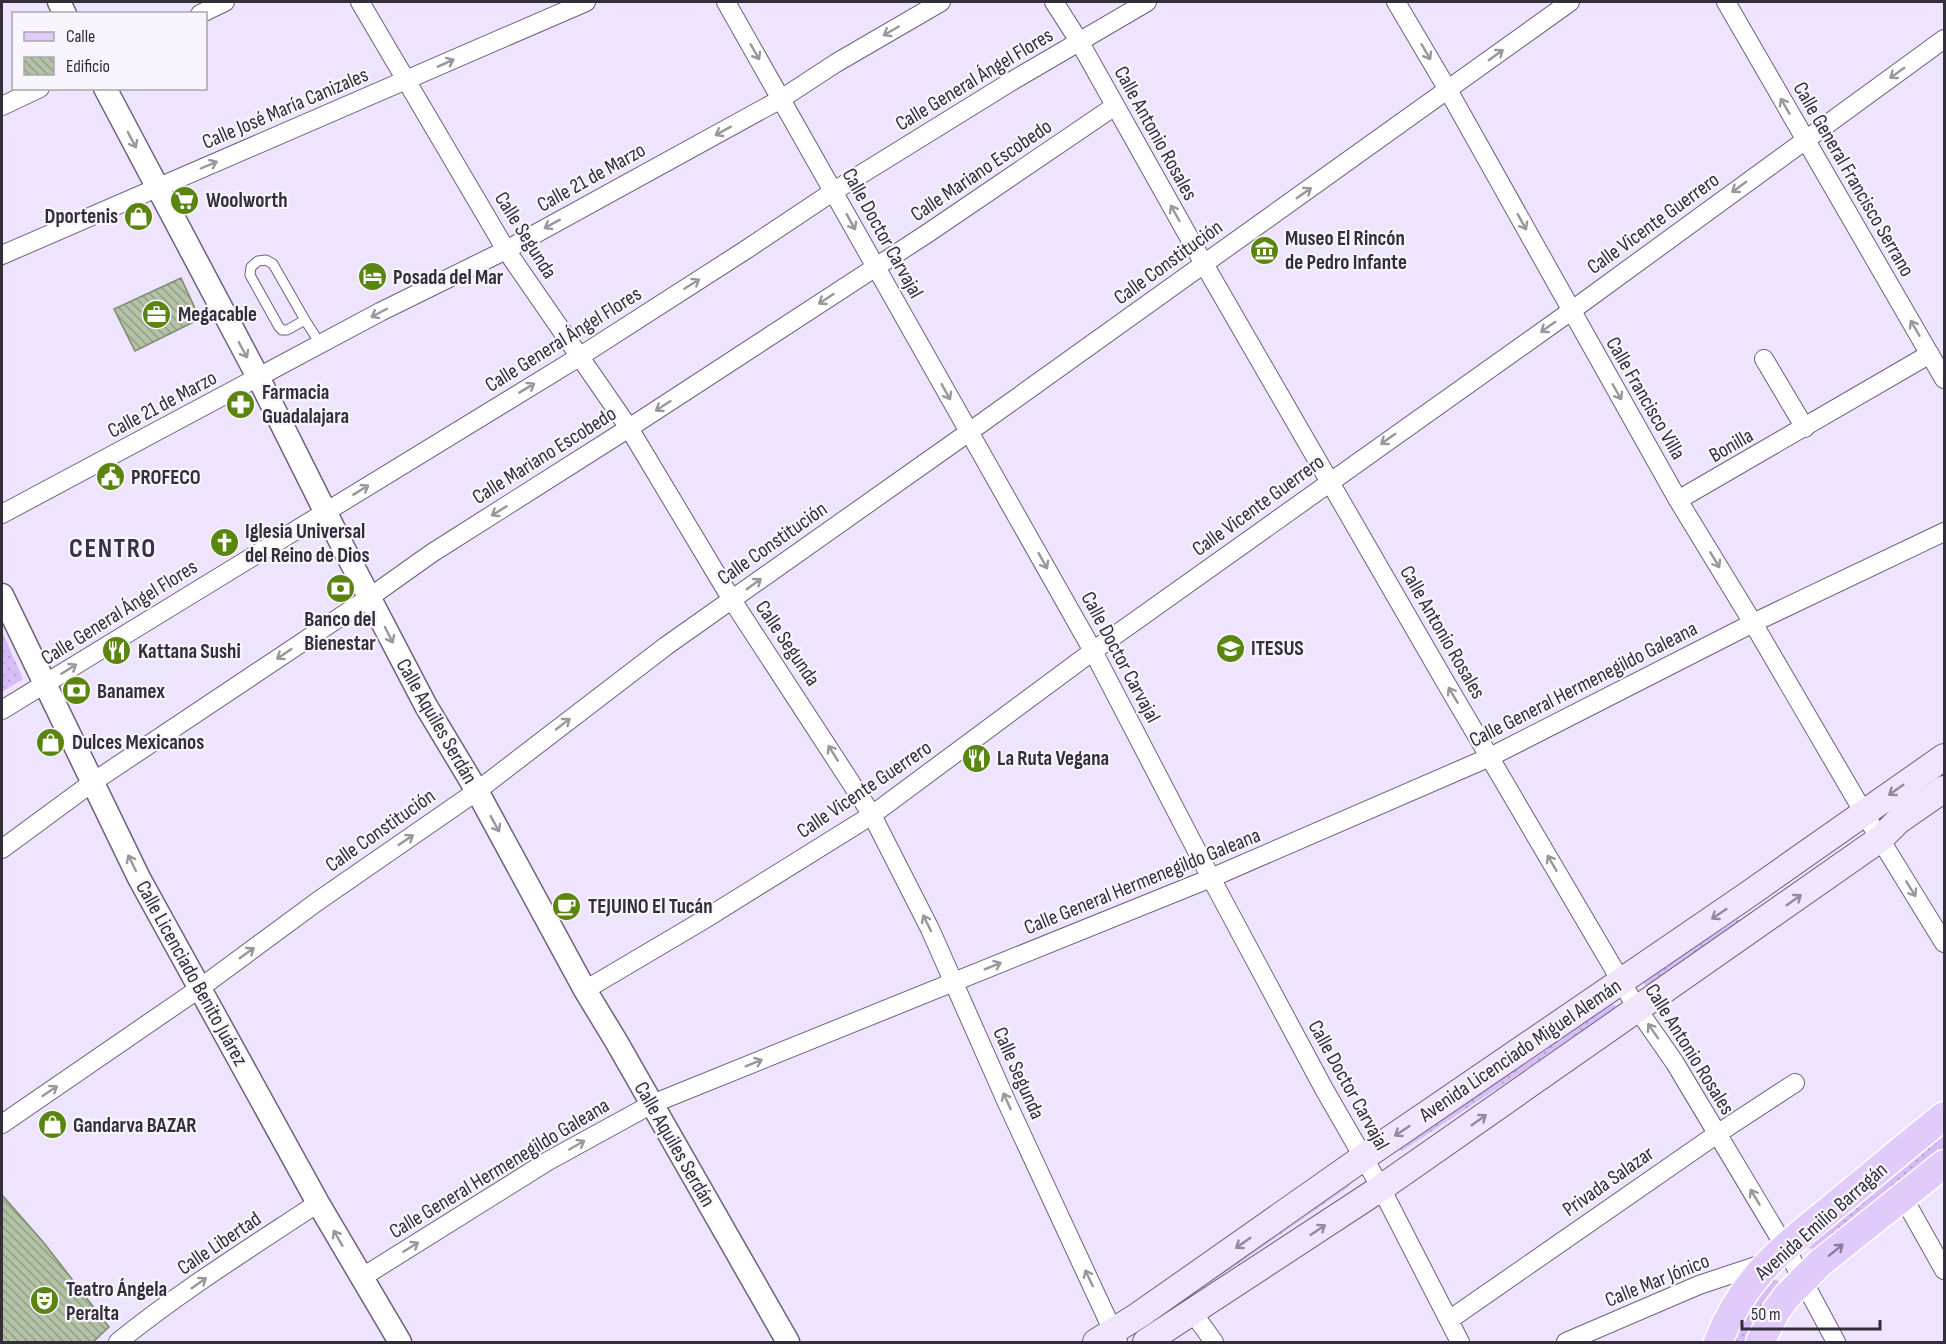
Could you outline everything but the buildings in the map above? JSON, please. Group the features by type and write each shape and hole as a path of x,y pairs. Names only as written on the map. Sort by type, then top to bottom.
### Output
{"main road":[{"name":"Avenida Licenciado Miguel Alemán","path":"1110,1338 1364,1157 1743,898 1944,757"},
{"name":"Avenida Licenciado Miguel Alemán","path":"1146,1342 1381,1188 1638,1010 1880,839 1898,821 1944,789"},
{"path":"1743,898 1760,924"},
{"name":"Avenida Emilio Barragán","path":"1718,1342 1729,1315 1745,1289 1776,1255 1944,1116"},
{"name":"Avenida Emilio Barragán","path":"1760,1342 1776,1311 1820,1263 1944,1164"}],"street":[{"path":"204,12 225,2"},
{"name":"Calle Segunda","path":"360,2 506,250 629,428 732,600 872,815 930,928 1110,1338"},
{"name":"Calle José María Canizales","path":"2,255 586,2"},
{"name":"Calle Doctor Carvajal","path":"726,2 1093,651 1211,879 1324,1089 1381,1188 1460,1342"},
{"name":"Calle 21 de Marzo","path":"2,514 381,312 506,250 781,99 836,63 941,2"},
{"name":"Calle Antonio Rosales","path":"1054,2 1079,41 1204,264 1621,981 1675,1063 1717,1134 1776,1255 1802,1281 1836,1342"},
{"name":"Calle General Ángel Flores","path":"2,710 579,357 834,191 1147,2"},
{"name":"Calle Francisco Villa","path":"1396,2 1448,90 1678,500 1944,943"},
{"name":"Calle Constitución","path":"2,1124 200,988 336,889 477,791 666,646 1570,2"},
{"name":"Calle General Francisco Serrano","path":"1726,2 1944,379"},
{"name":"Calle Vicente Guerrero","path":"585,990 700,922 872,815 1093,651 1571,310 1944,39"},
{"path":"2,106 36,90"},
{"name":"Calle Aquiles Serdán","path":"106,90 259,378 325,512 426,706 477,791 585,990 788,1342"},
{"name":"Calle Mariano Escobedo","path":"2,849 93,782 432,553 629,428 1115,106"},
{"name":"Bonilla","path":"1678,500 1806,428 1930,354"},
{"path":"1764,360 1806,428"},
{"name":"Calle General Hermenegildo Galeana","path":"361,1278 548,1161 652,1104 1211,879 1490,757 1753,623 1944,532"},
{"name":"Calle Licenciado Benito Juárez","path":"2,595 139,878 318,1203 400,1342"},
{"name":"Privada Salazar","path":"1449,1320 1717,1134 1795,1083"},
{"path":"1903,1197 1944,1270"},
{"name":"Calle Libertad","path":"118,1342 212,1274 318,1203"},
{"name":"Calle Mar Jónico","path":"1566,1342 1776,1255"},
{"path":"1193,1313 1214,1342"}],"lane":[{"path":"305,320 287,330 282,330 250,275 251,267 258,261 266,260 273,264 321,345"}],"shaded area":[{"path":"2,631 23,679 2,692"},
{"path":"1738,919 1740,924 1646,987 1643,981"},
{"path":"1608,1002 1616,1006 1613,1012 1402,1151 1393,1143"},
{"path":"1944,1131 1944,1148 1819,1250 1808,1248 1804,1240"},
{"path":"1351,1178 1350,1186 1137,1334 1130,1326"},
{"path":"1770,1277 1780,1282 1753,1342 1726,1342"}],"place":[{"name":"Woolworth","path":"185,200"},
{"name":"Dportenis","path":"139,216"},
{"name":"Museo El Rincón de Pedro Infante","path":"1264,250"},
{"name":"Posada del Mar","path":"372,277"},
{"name":"Megacable","path":"157,314"},
{"name":"Farmacia Guadalajara","path":"241,404"},
{"name":"PROFECO","path":"110,477"},
{"name":"Iglesia Universal del Reino de Dios","path":"224,543"},
{"name":"Banco del Bienestar","path":"340,588"},
{"name":"ITESUS","path":"1230,648"},
{"name":"Kattana Sushi","path":"117,651"},
{"name":"Banamex","path":"76,691"},
{"name":"Dulces Mexicanos","path":"51,742"},
{"name":"La Ruta Vegana","path":"976,758"},
{"name":"TEJUINO El Tucán","path":"567,906"},
{"name":"Gandarva BAZAR","path":"52,1125"},
{"name":"Teatro Ángela Peralta","path":"45,1301"}],"district":[{"name":"CENTRO","path":"113,548"}]}
